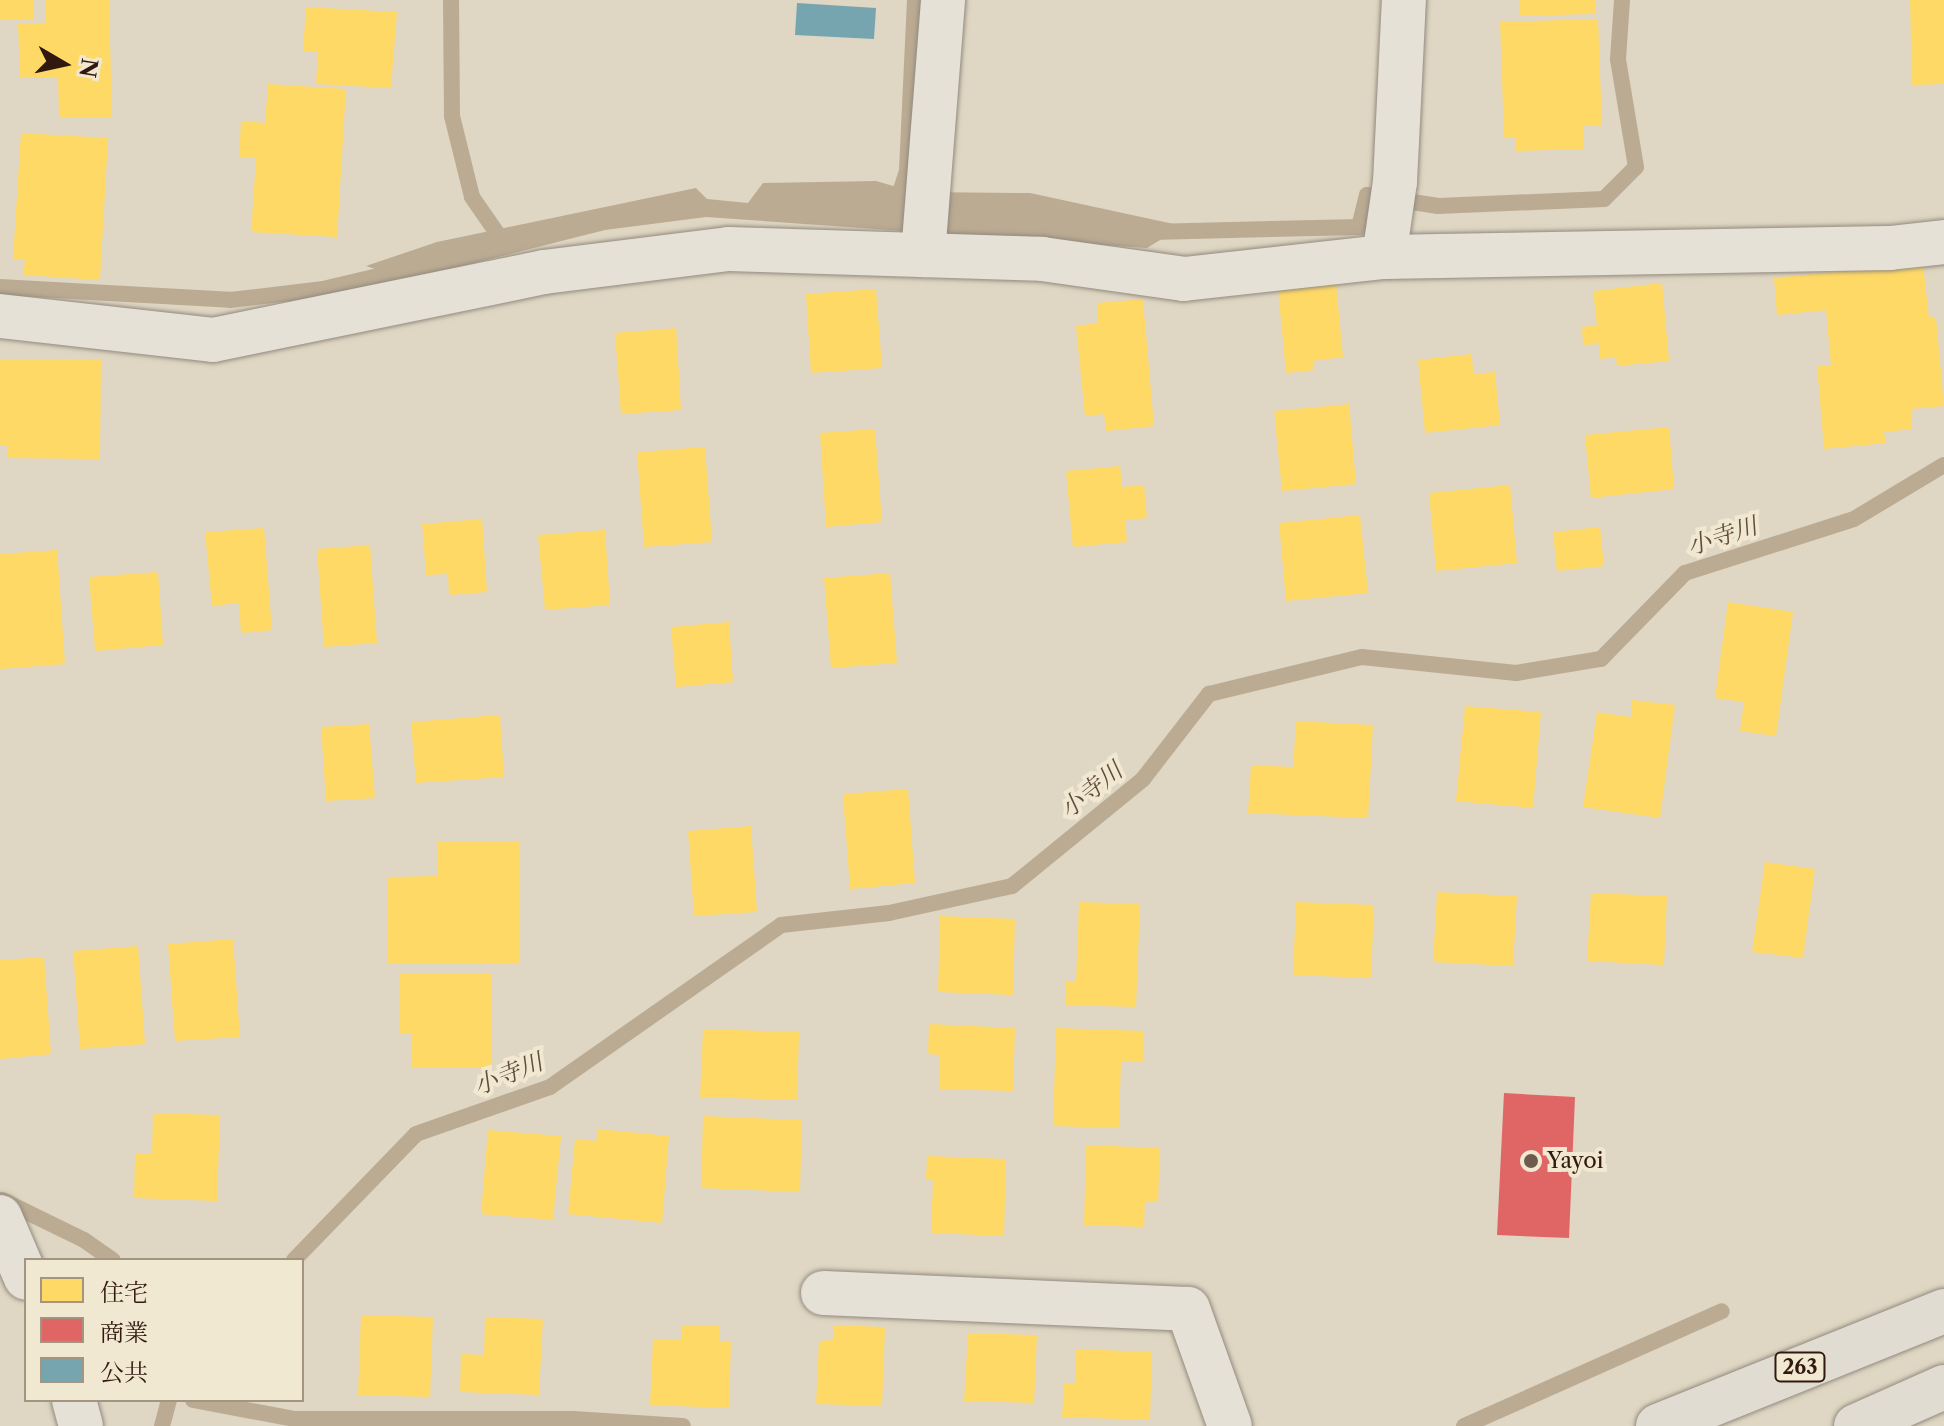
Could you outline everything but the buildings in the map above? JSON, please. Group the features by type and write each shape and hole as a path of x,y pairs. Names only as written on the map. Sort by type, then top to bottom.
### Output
{"highway":[{"name":"263","path":"1658,1426 1944,1311"},
{"path":"1856,1426 1942,1393"}],"street":[{"path":"923,255 943,0"},
{"path":"1390,221 1404,0"},
{"path":"0,316 213,340 544,272 729,249 1042,259 1184,279 1390,221 1890,248 1944,242"},
{"path":"2,1220 24,1273"},
{"path":"823,1293 1188,1309 1229,1420"},
{"path":"75,1402 81,1426"}],"shaded area":[{"path":"876,181 914,192 1030,193 1183,226 1147,248 706,217 605,230 408,280 366,266 437,242 696,188 707,199 748,203 763,183"}],"waterway":[{"path":"451,0 452,116 472,197 499,236"},
{"path":"895,208 907,170 915,0"},
{"path":"1150,232 1359,227 1367,195 1438,206 1604,199 1636,167 1618,59 1622,0"},
{"path":"0,287 230,300 323,289 408,269"},
{"name":"小寺川","path":"296,1258 416,1134 550,1087 781,925 889,913 1012,886 1143,779 1209,694 1362,657 1516,673 1601,659 1685,573 1854,519 1944,465"},
{"name":"小寺川","path":"2,1200 84,1240 110,1258"},
{"path":"1464,1426 1722,1311"},
{"path":"162,1426 168,1402"},
{"path":"204,1402 295,1419 573,1419 683,1426"}],"place":[{"name":"Yayoi","path":"1531,1161"}]}
